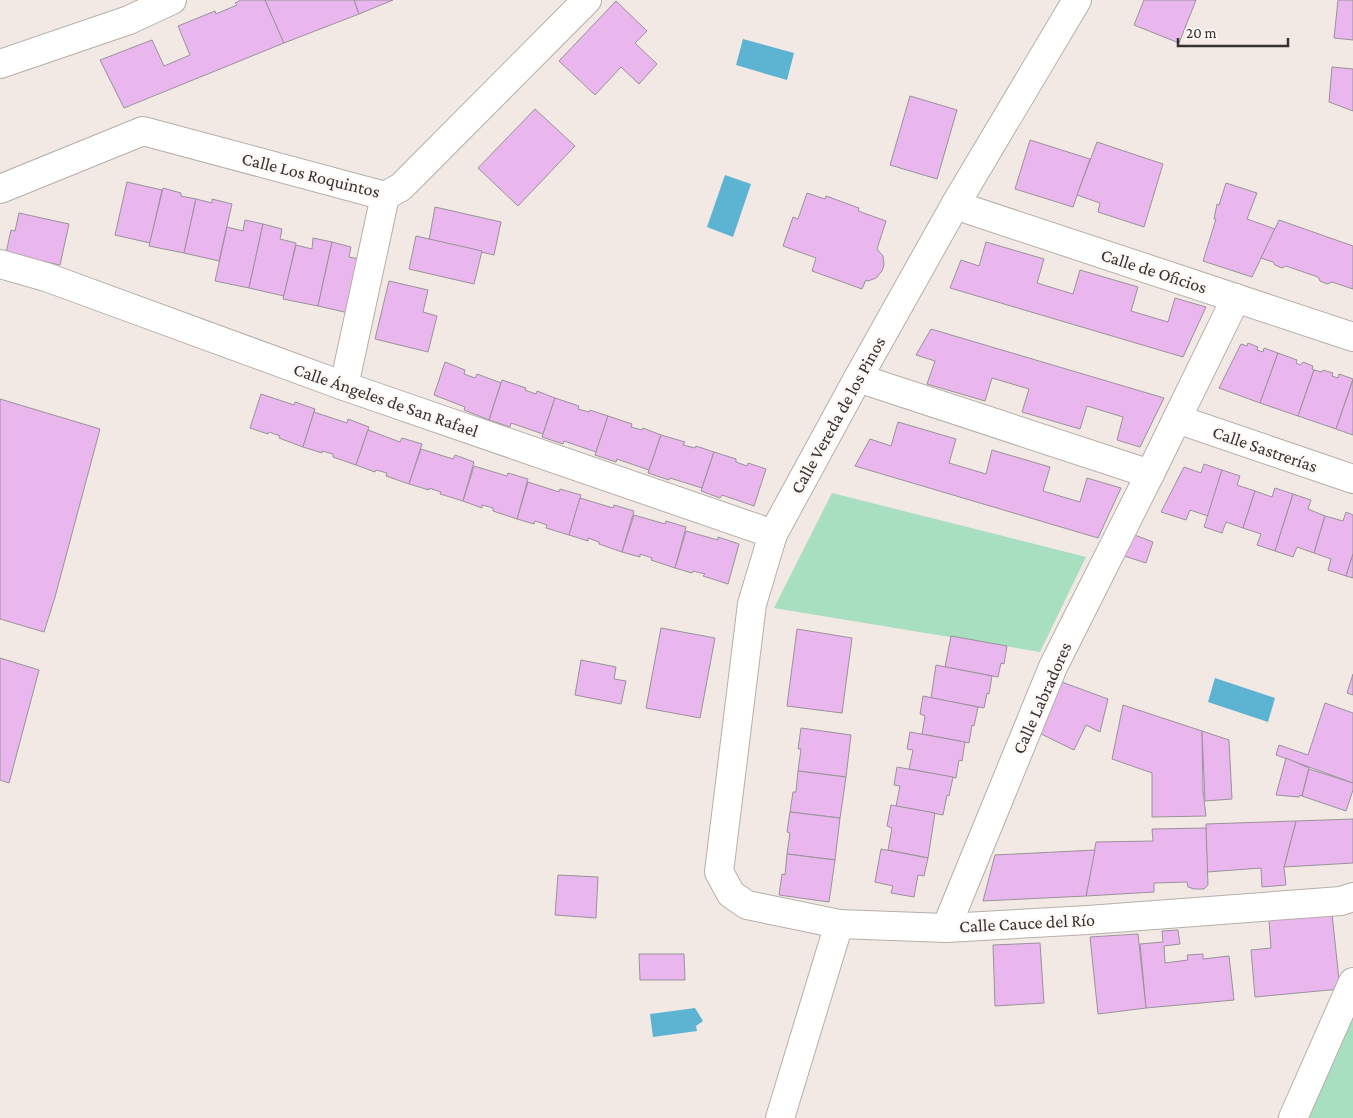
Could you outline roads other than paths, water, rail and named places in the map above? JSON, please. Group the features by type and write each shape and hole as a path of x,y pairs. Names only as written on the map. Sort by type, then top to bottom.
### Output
{"street":[{"path":"0,64 129,20 172,0"},
{"name":"Calle Los Roquintos","path":"0,189 143,131 385,196 402,187 587,0"},
{"name":"Calle Vereda de los Pinos","path":"719,872 752,604 773,534 955,205 1077,0"},
{"path":"344,386 385,196"},
{"name":"Calle de Oficios","path":"955,205 1353,337"},
{"name":"Calle Ángeles de San Rafael","path":"0,264 46,277 344,386 773,534"},
{"name":"Calle Labradores","path":"946,928 1053,667 1236,298"},
{"path":"858,378 1150,474"},
{"name":"Calle Sastrerías","path":"1177,419 1353,479"},
{"name":"Calle Cauce del Río","path":"719,872 731,894 747,905 839,924 946,928 1341,901 1353,897"},
{"path":"780,1118 839,924"},
{"path":"1293,1118 1353,982"}],"water":[{"path":"743,39 794,53 787,80 736,65"},
{"path":"725,175 751,184 733,237 707,227"},
{"path":"1215,678 1275,698 1268,722 1208,702"},
{"path":"695,1008 703,1021 696,1026 697,1031 653,1037 650,1014"}]}
